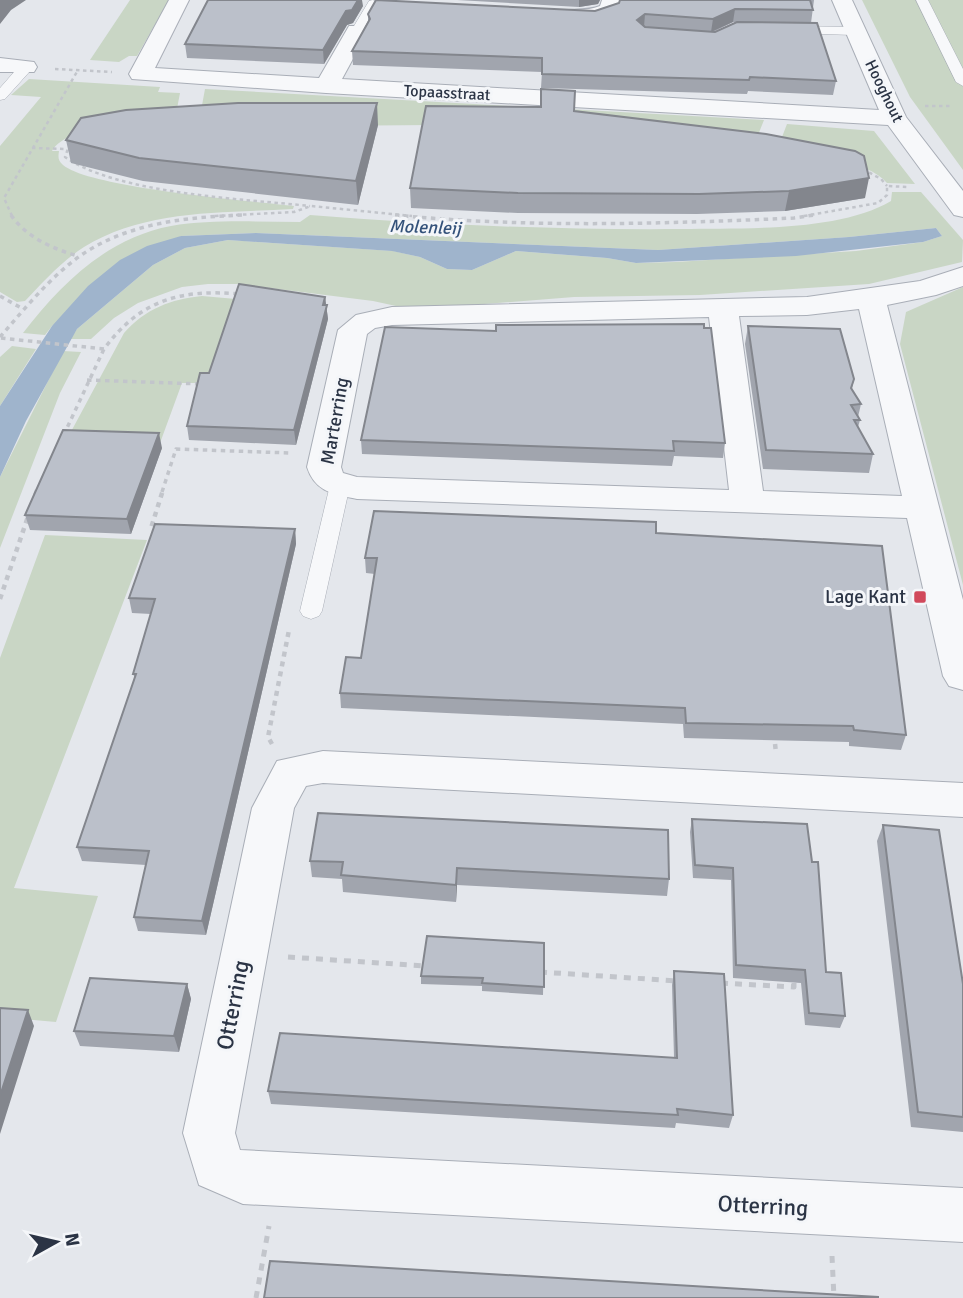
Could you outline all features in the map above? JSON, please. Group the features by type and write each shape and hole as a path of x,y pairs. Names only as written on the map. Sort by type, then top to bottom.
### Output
{"street":[{"path":"140,74 180,0"},
{"path":"538,14 594,16 610,10 612,0"},
{"name":"Hooghout","path":"842,0 895,118 963,209"},
{"path":"374,2 401,5"},
{"path":"326,86 357,31"},
{"path":"0,65 26,67"},
{"name":"Topaasstraat","path":"140,74 895,118"},
{"path":"963,276 926,289 871,299 963,676"},
{"name":"Marterring","path":"871,299 807,306 392,316 366,321 353,330 324,467 328,479 340,485 357,488 922,508"},
{"path":"723,308 747,500"},
{"name":"Otterring","path":"963,800 323,767 292,772 273,808 209,1133 218,1167 243,1178 963,1215"}],"lane":[{"path":"922,0 963,82"},
{"path":"357,31 374,2"},
{"path":"774,30 855,31"},
{"path":"0,96 26,67"},
{"path":"311,611 340,485"}],"path":[{"path":"26,67 140,74"},
{"path":"79,70 4,198 5,206 15,222 60,252 79,256"},
{"path":"72,139 65,157 70,164 85,171 141,184 429,218 526,223 654,224 794,218 878,204 887,195 887,186"},
{"path":"32,148 67,149"},
{"path":"856,167 874,175 887,186 947,189"},
{"path":"0,337 23,309 79,256 121,234 158,223 294,212 311,206"},
{"path":"0,599 19,534 51,453 87,380 116,330 137,312 160,300 189,293 243,295"},
{"path":"0,296 23,309"},
{"path":"0,337 104,348"},
{"path":"87,380 207,384"},
{"path":"164,529 151,528 176,449 326,454"},
{"path":"772,720 781,789"},
{"path":"242,955 436,966"},
{"path":"532,972 684,981"},
{"path":"712,982 794,988 793,974"},
{"path":"256,1298 277,1181"}],"green space":[{"path":"130,0 169,0 137,56 129,56 119,62 90,60"},
{"path":"862,0 963,0 963,170 910,97"},
{"path":"29,79 160,87 158,92 180,93 175,119 108,126 74,135 61,142 52,151 59,151 61,163 79,173 137,187 294,206 293,209 186,215 133,226 84,247 60,265 25,301 17,302 0,292 0,146 41,97 11,95"},
{"path":"205,89 764,120 752,150 433,125 198,127"},
{"path":"787,124 874,131 915,184 887,183 878,175 852,164 777,150"},
{"path":"892,192 921,192 963,240 962,262 869,284 700,295 574,297 459,306 396,306 238,284 208,284 182,287 138,303 114,318 91,339 70,339 77,329 153,265 185,248 228,240 393,251 420,257 447,269 472,270 516,251 636,263 676,262 856,251 923,242 942,236 936,228 849,237 658,250 256,233 181,236 52,326 45,335 23,333 53,297 106,252 148,232 171,226 219,222 300,222 310,215 542,228 761,228 845,218 870,211 891,201"},
{"path":"963,287 963,585 900,344 906,312"},
{"path":"202,296 236,299 206,383 182,383 160,443 66,441 124,333 159,307"},
{"path":"12,346 36,349 0,406 0,357"},
{"path":"63,351 81,352 60,393 0,548 0,477"},
{"path":"45,535 147,540 14,888 98,896 56,1022 0,1017 0,658"}],"water":[{"path":"936,228 942,236 923,242 796,256 636,263 516,251 472,270 447,269 420,257 392,251 228,240 185,248 153,265 77,329 26,421 0,477 0,406 52,326 88,286 120,260 147,246 181,236 256,233 658,250 849,237"}],"building":[{"path":"208,0 358,0 352,10 346,11 323,50 185,44"},
{"path":"376,0 595,11 619,3 620,0 810,0 813,10 735,9 713,19 645,14 637,20 645,27 715,32 737,22 817,23 836,81 542,74 542,58 352,51 370,19 368,14"},
{"path":"541,89 575,91 574,111 766,134 855,151 864,156 869,178 789,191 699,194 518,193 410,188 426,106 541,107"},
{"path":"238,103 377,103 356,181 139,158 66,140 81,118 126,110"},
{"path":"239,284 325,297 323,305 327,305 294,430 187,426 200,373 209,373"},
{"path":"704,324 704,328 711,328 725,443 673,441 674,451 361,440 385,327 496,331 496,325"},
{"path":"748,326 840,329 854,379 851,388 861,404 851,405 860,420 854,420 873,454 766,450"},
{"path":"63,430 159,433 127,519 25,515"},
{"path":"374,511 656,522 656,533 882,546 906,735 854,730 853,726 686,723 685,708 340,693 346,657 361,658 377,558 365,558"},
{"path":"155,524 295,529 202,921 134,917 149,851 77,847 136,674 133,674 155,599 129,598"},
{"path":"318,813 668,830 669,879 457,868 456,885 341,875 343,862 310,861"},
{"path":"692,819 807,824 812,862 818,862 826,972 841,973 845,1016 809,1013 805,970 736,965 733,868 695,865"},
{"path":"883,825 939,830 963,984 963,1117 918,1112"},
{"path":"427,936 544,943 544,987 482,983 483,978 421,976"},
{"path":"674,971 724,974 733,1115 677,1109 678,1115 268,1091 280,1033 677,1058"},
{"path":"90,978 187,984 174,1036 74,1031"},
{"path":"0,1008 28,1010 0,1096"},
{"path":"270,1261 878,1297 878,1298 264,1298"}],"place":[{"name":"Lage Kant","path":"920,597"}],"water label":[{"name":"Molenleij","path":"425,227"}]}
